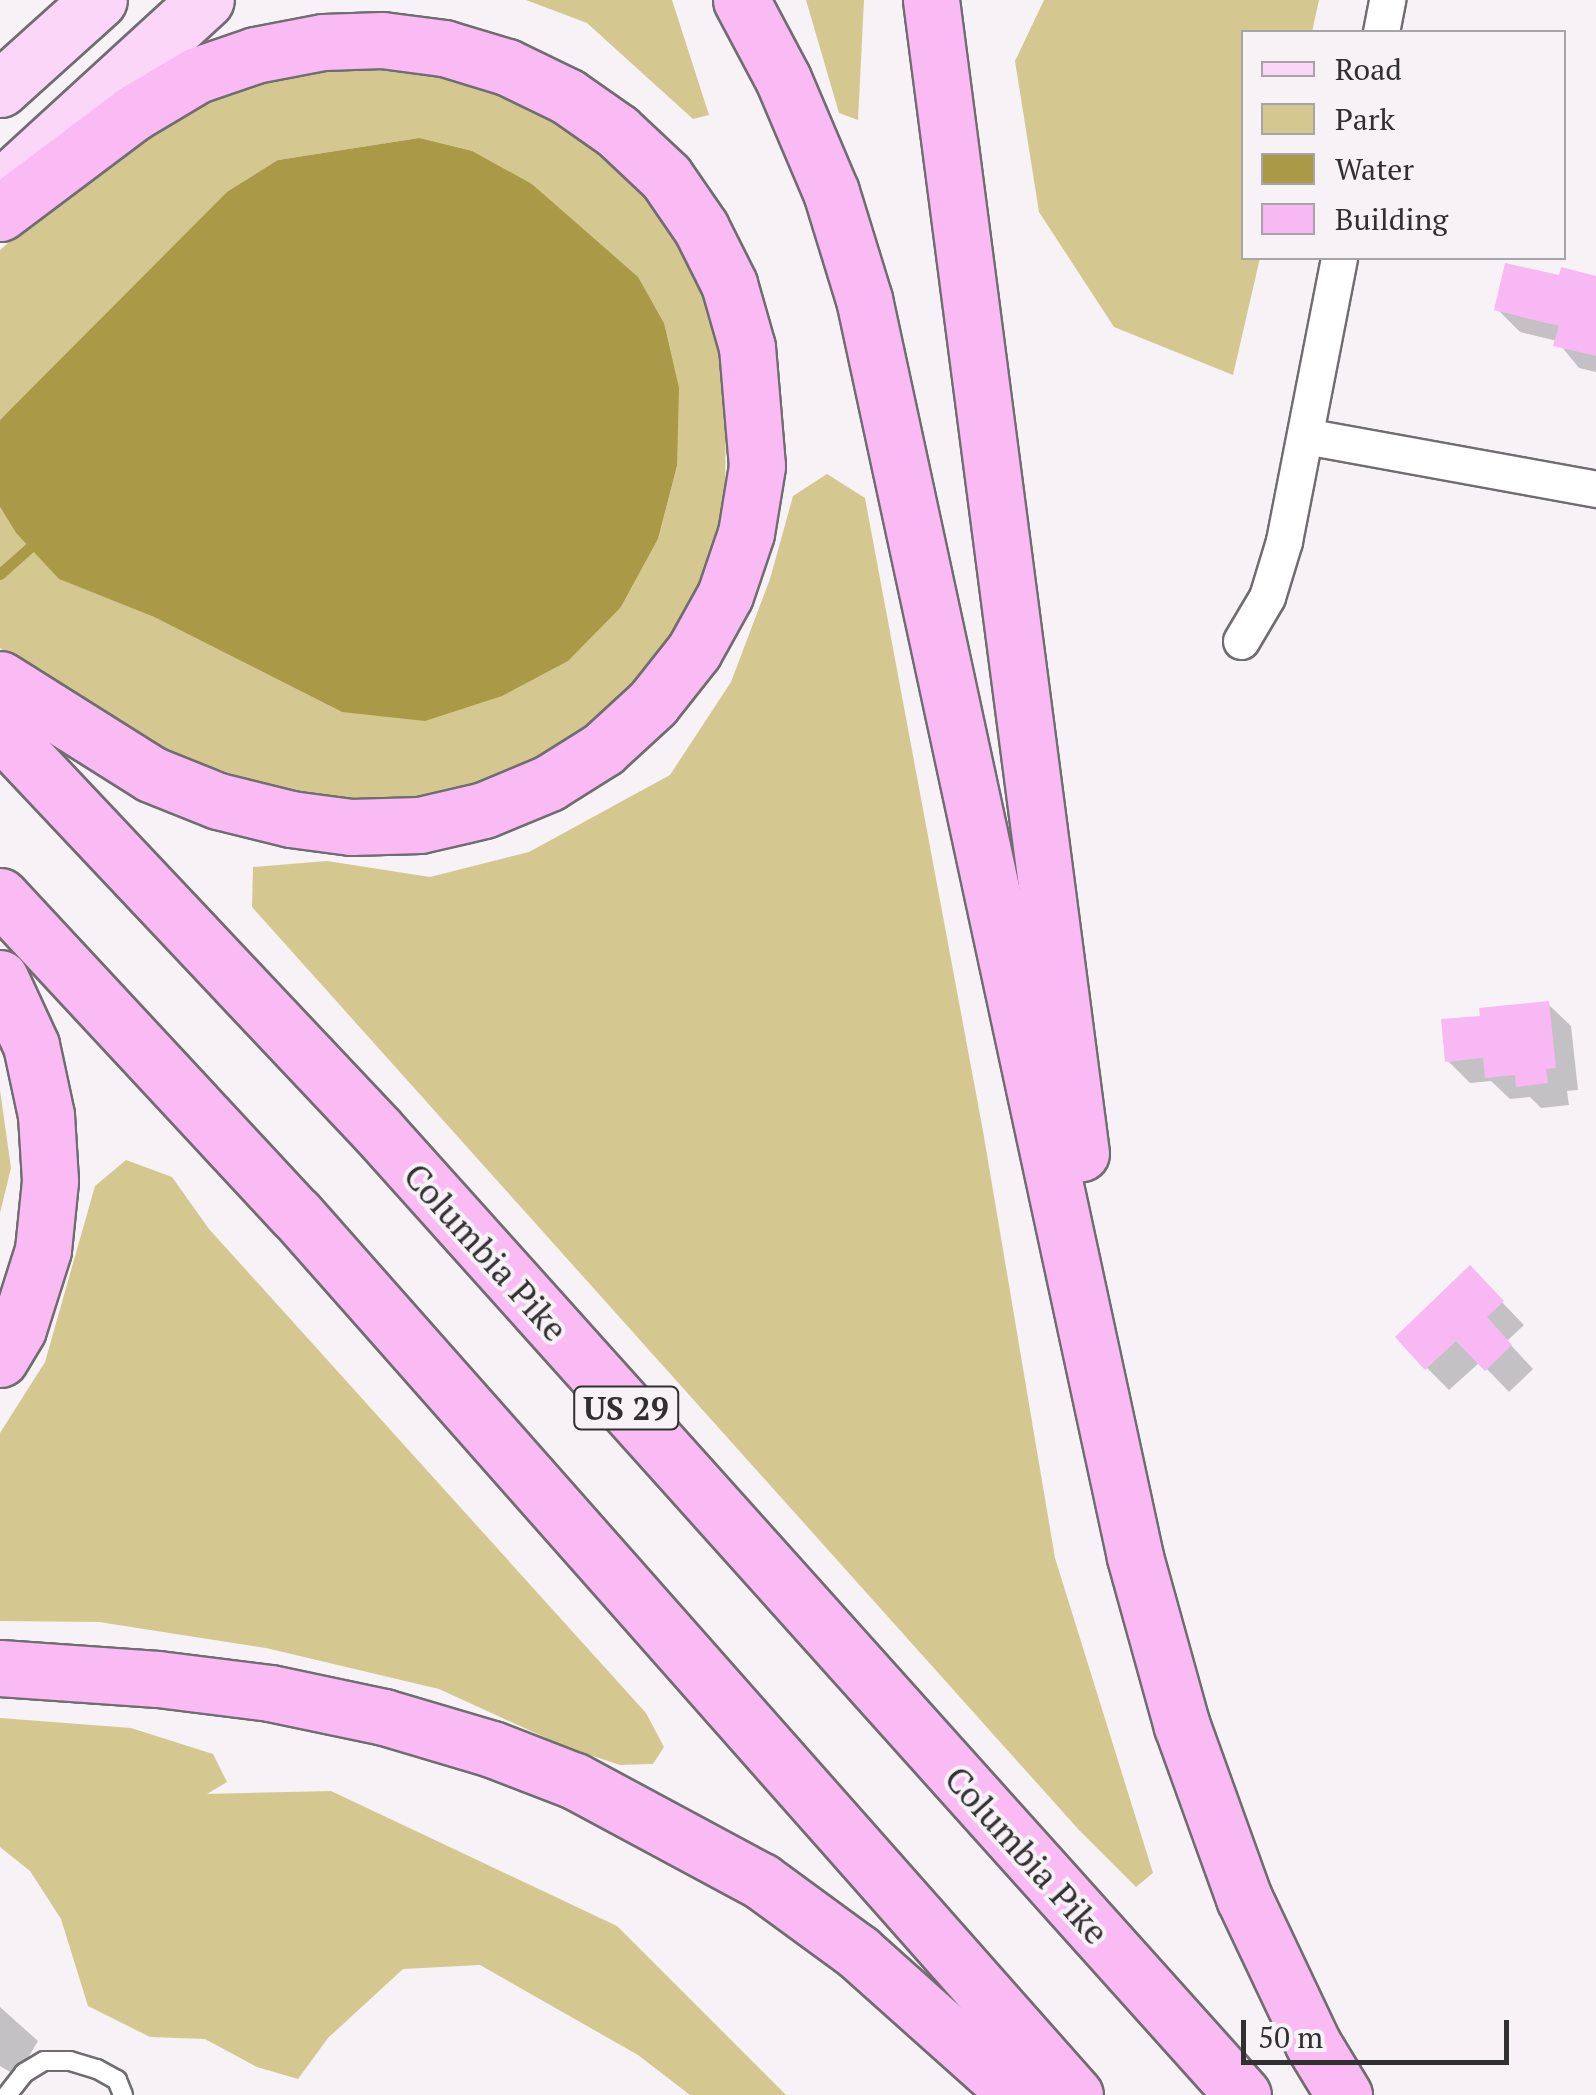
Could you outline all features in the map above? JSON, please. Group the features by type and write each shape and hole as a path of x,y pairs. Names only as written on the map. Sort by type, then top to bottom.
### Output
{"highway":[{"path":"741,0 783,78 831,192 864,299 1135,1558 1182,1726 1244,1898 1313,2044 1344,2095"},
{"path":"931,0 1135,1558"},
{"path":"0,213 133,113 197,75 255,55 323,42 382,40 444,48 507,67 567,96 617,131 666,178 702,228 729,284 748,347 757,466 746,532 725,595 694,650 654,703 603,749 549,783 484,810 420,826 351,827 291,820 218,800 151,774 0,679"},
{"name":"Columbia Pike","path":"0,730 378,1131 1243,2095"},
{"path":"0,896 310,1229 1075,2095"},
{"path":"0,978 31,1045 46,1115 50,1181 43,1250 18,1329 0,1360"},
{"path":"0,1668 158,1679 270,1692 384,1717 492,1749 575,1782 761,1881 858,1952 1018,2095"}],"main road":[{"path":"0,90 98,0"},
{"path":"0,188 206,0"}],"street":[{"path":"1380,30 1387,0"},
{"path":"1240,641 1268,597 1305,436 1339,260"},
{"path":"1305,436 1596,489"}],"lane":[{"path":"7,2095 24,2073 44,2060 70,2061 96,2069 117,2080 123,2095"}],"green space":[{"path":"526,0 672,0 709,115 693,119 587,23"},
{"path":"806,0 864,0 858,120 839,113"},
{"path":"1044,0 1319,0 1312,30 1241,30 1241,260 1260,260 1233,375 1114,327 1039,212 1015,61"},
{"path":"323,65 411,66 526,99 645,183 707,292 726,386 725,517 693,605 635,694 571,741 493,779 416,802 352,801 280,791 190,759 102,720 0,648 0,507 16,533 60,579 154,617 342,712 621,607 658,539 677,466 664,323 638,278 532,184 419,138 278,160 0,420 0,250 124,140 232,82"},
{"path":"827,474 865,498 983,1131 1055,1558 1153,1873 1136,1887 1079,1830 252,907 253,867 327,861 430,877 529,852 670,775 731,682 770,579 793,496"},
{"path":"0,1090 11,1168 0,1213"},
{"path":"126,1160 172,1177 209,1229 646,1713 664,1747 653,1764 620,1765 566,1747 439,1689 266,1648 99,1622 0,1621 0,1433 45,1362 95,1186"},
{"path":"0,1718 131,1728 213,1754 227,1782 207,1794 331,1791 617,1926 786,2095 690,2095 638,2055 480,1965 403,1969 328,2038 298,2079 257,2067 205,2039 150,2037 88,2006 61,1919 30,1871 0,1847"}],"water":[{"path":"419,138 472,151 532,184 638,277 664,323 679,388 677,466 658,539 621,607 568,661 502,696 425,721 342,712 154,617 59,579 16,533 0,507 0,420 227,192 278,160"}],"building":[{"path":"1505,263 1559,275 1561,267 1596,276 1596,356 1553,346 1559,326 1494,310"},
{"path":"1549,1001 1556,1068 1546,1069 1548,1083 1516,1087 1515,1075 1485,1078 1483,1058 1445,1062 1441,1019 1480,1016 1479,1008"},
{"path":"1470,1265 1504,1301 1487,1317 1512,1345 1485,1371 1456,1341 1425,1370 1395,1337"}],"waterway":[{"path":"0,574 38,540"}]}
